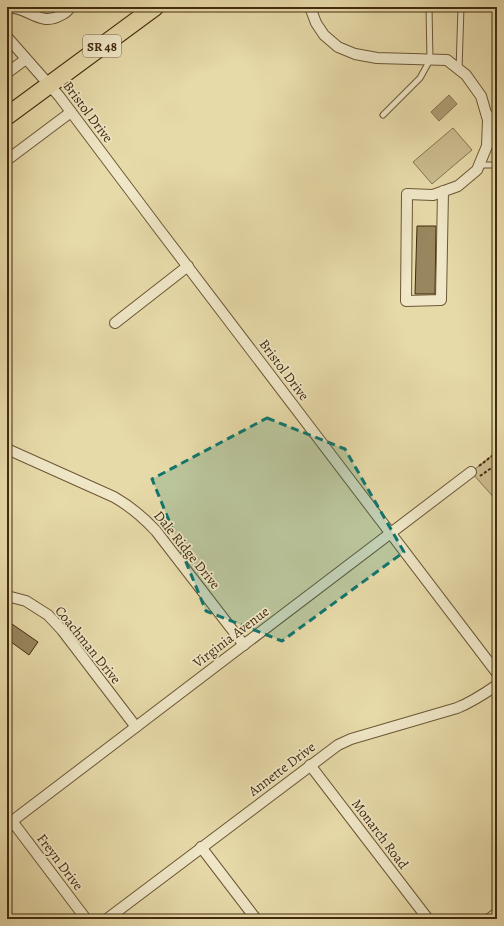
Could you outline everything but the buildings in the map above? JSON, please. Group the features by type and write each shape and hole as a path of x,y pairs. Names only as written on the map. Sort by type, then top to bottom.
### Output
{"main road":[{"name":"SR 48","path":"7,116 155,7"}],"street":[{"path":"7,8 14,7 39,18 54,20 69,11 70,7"},
{"path":"310,7 316,23 324,35 338,46 355,54 377,58 447,60 466,75 492,114 488,120 487,146 477,170 458,186 442,191 433,195 407,194 406,301 442,300 442,191"},
{"name":"Bristol Drive","path":"7,37 59,96 497,673"},
{"path":"7,73 26,59"},
{"path":"7,160 71,112"},
{"path":"116,323 188,266"},
{"name":"Dale Ridge Drive","path":"7,449 114,497 143,517 156,531 244,645"},
{"name":"Virginia Avenue","path":"9,823 471,472"},
{"name":"Coachman Drive","path":"7,596 26,601 48,615 62,630 136,727"},
{"name":"Annette Drive","path":"107,919 338,745 351,739 457,708 474,700 497,685"},
{"name":"Monarch Road","path":"310,765 428,919"},
{"name":"Freyn Drive","path":"9,823 86,919"},
{"path":"201,847 256,919"},
{"path":"489,919 497,913"}],"lane":[{"path":"383,115 420,78 430,60 429,7"},
{"path":"459,70 461,7"},
{"path":"479,165 497,165"}],"path":[{"path":"471,472 497,452"}],"highlighted area":[{"path":"267,418 345,449 404,552 282,641 206,611 152,479"}],"shaded area":[{"path":"449,95 457,104 439,121 431,112"},
{"path":"453,128 472,150 432,184 413,162"},
{"path":"497,452 497,501 471,472"}]}
